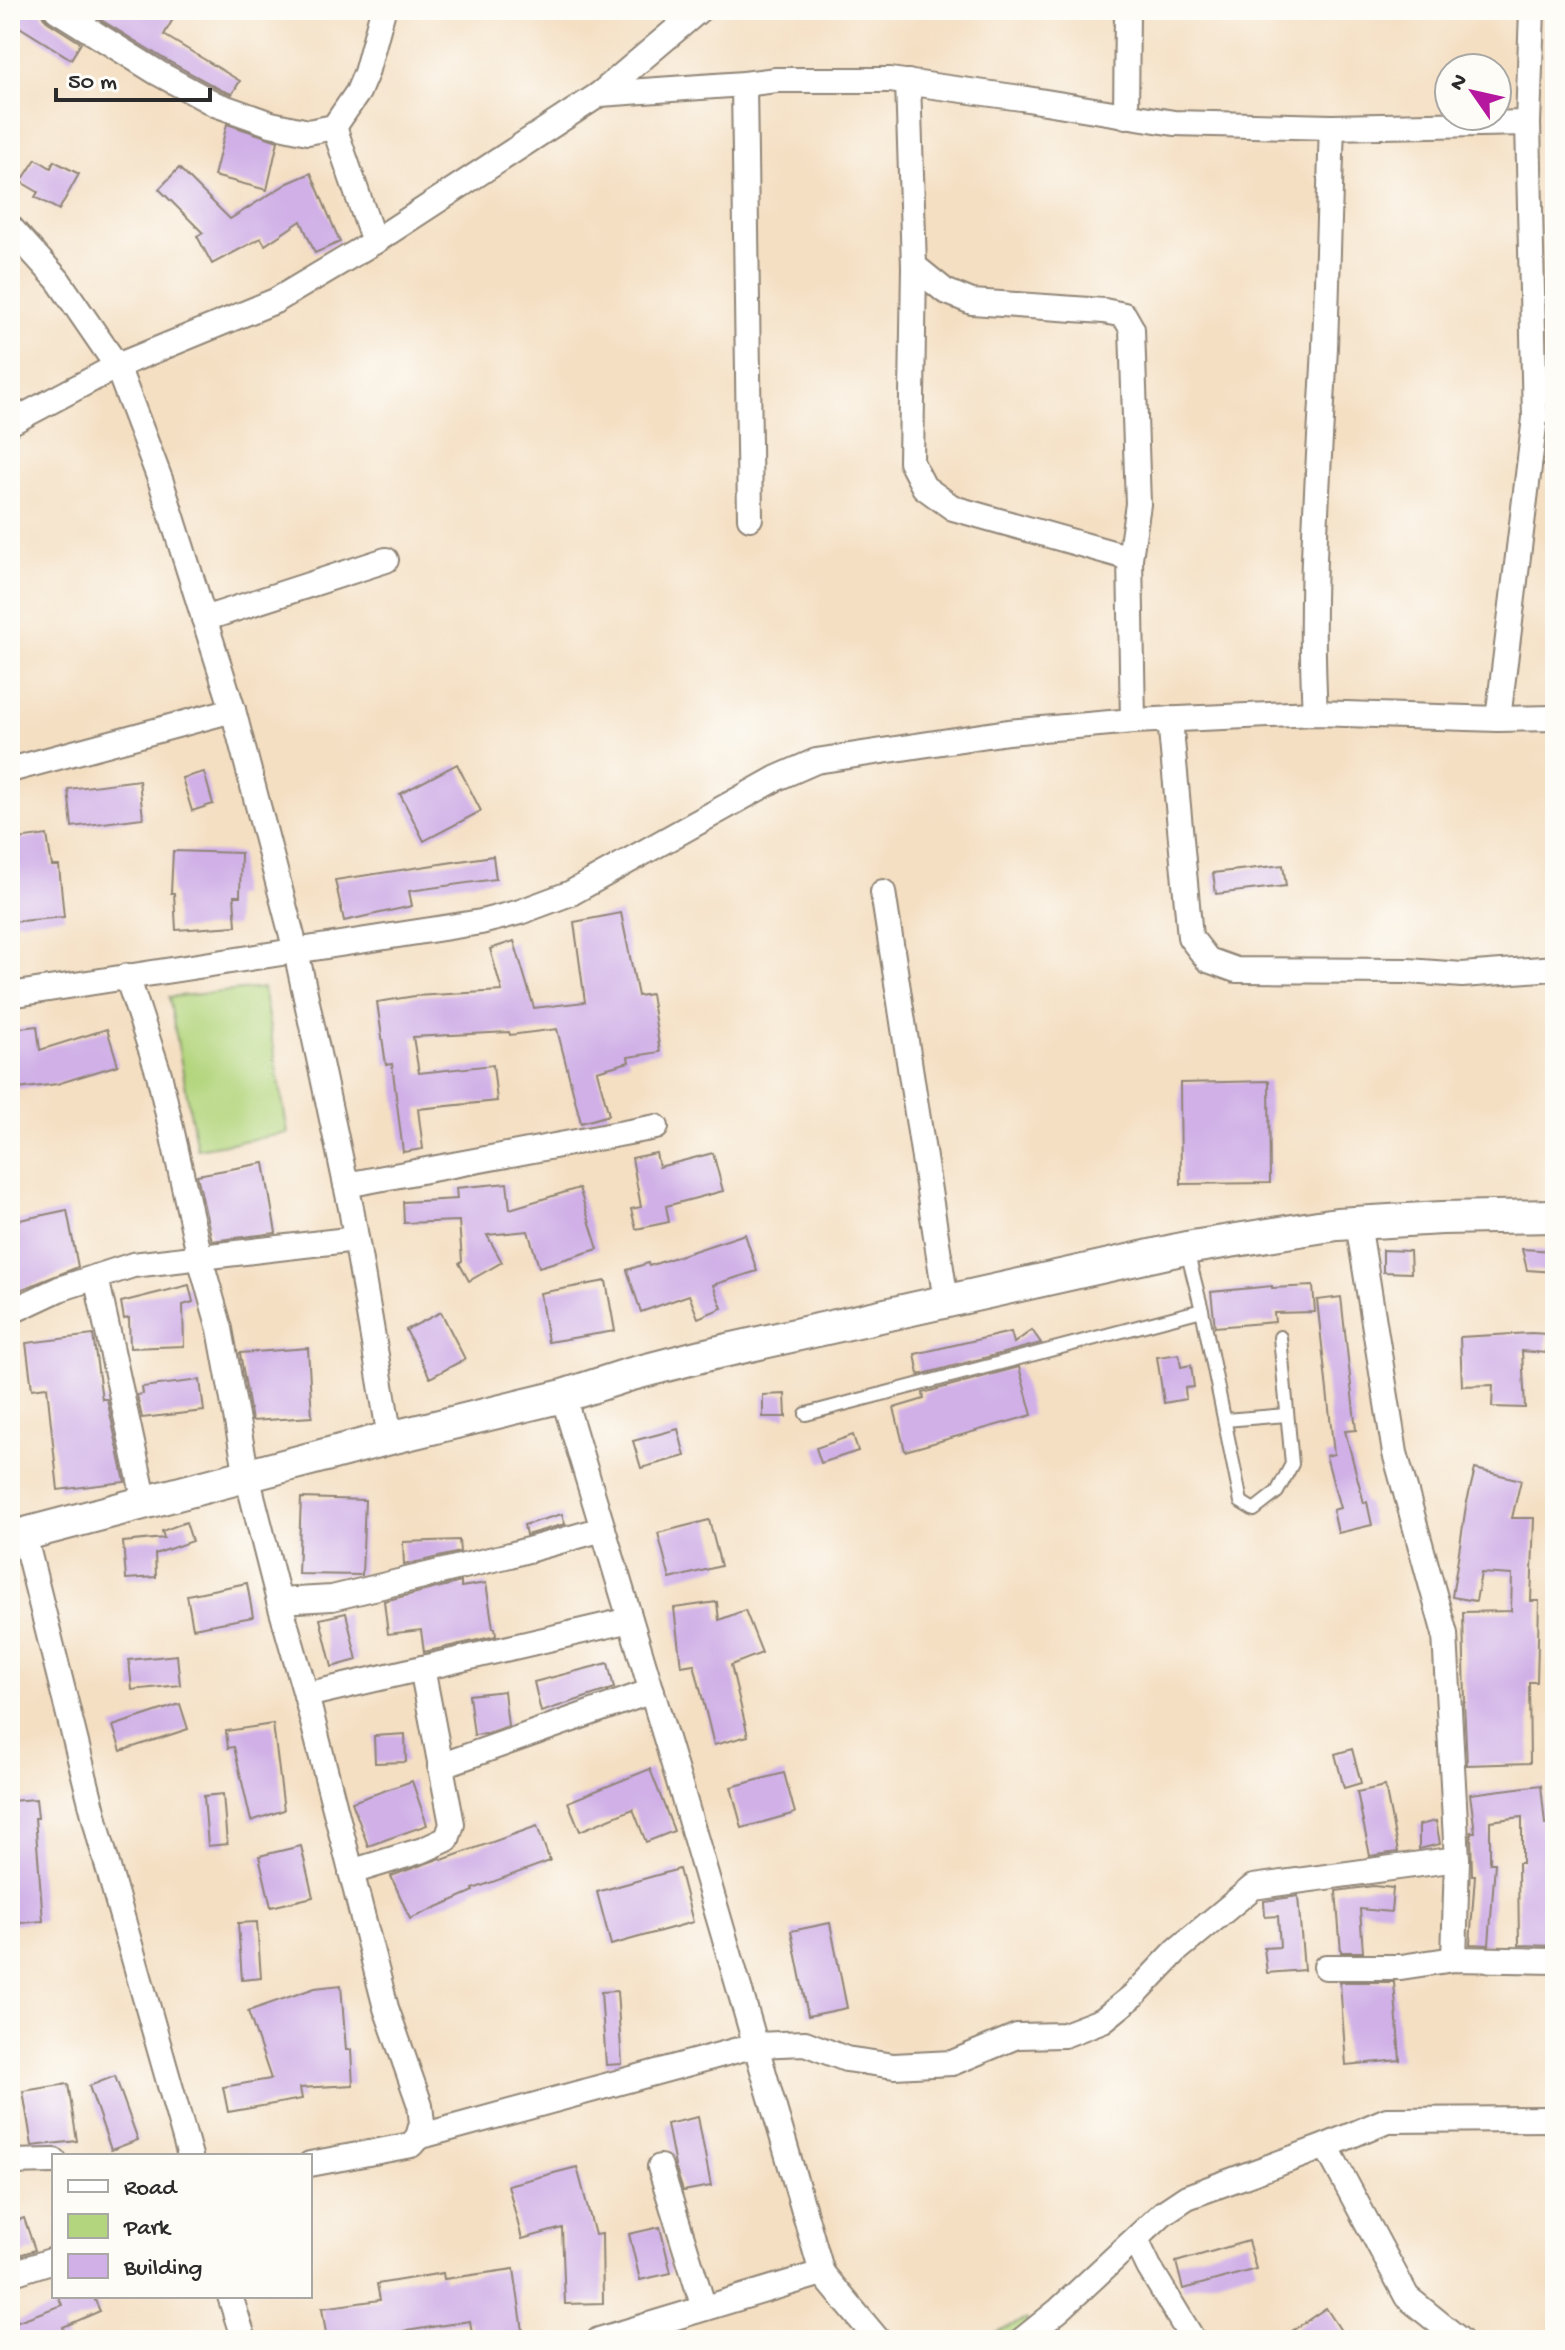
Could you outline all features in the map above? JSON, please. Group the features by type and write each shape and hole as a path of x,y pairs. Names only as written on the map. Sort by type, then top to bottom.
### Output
{"street":[{"path":"57,10 158,73 215,104 271,124 308,132 334,127 358,92 383,10"},
{"path":"10,423 117,366 275,301 374,242 600,94 699,10"},
{"path":"1126,116 1127,10"},
{"path":"1498,719 1535,418 1528,123 1540,24"},
{"path":"600,94 776,80 890,80 1174,123 1332,127 1528,123"},
{"path":"908,82 914,266 911,462 924,487 953,508 1130,558"},
{"path":"744,84 750,518"},
{"path":"334,127 374,242"},
{"path":"1315,713 1312,655 1314,531 1325,348 1332,127"},
{"path":"10,227 58,280 117,366 161,482 233,710 296,951 346,1185 390,1438"},
{"path":"914,266 945,291 972,302 1104,311 1124,315 1132,329 1138,504 1130,558 1133,721"},
{"path":"204,619 386,560"},
{"path":"10,770 233,710"},
{"path":"10,995 481,922 520,912 571,893 777,778 816,761 1008,732 1133,721 1315,713 1555,718"},
{"path":"1170,719 1190,937 1208,960 1236,970 1408,971 1462,975 1555,968"},
{"path":"883,892 946,1301"},
{"path":"127,976 159,1074 200,1258 220,1329 247,1476 279,1601 386,2008 420,2105 422,2123 418,2137 411,2145 312,2164"},
{"path":"346,1185 656,1127"},
{"path":"189,2154 17,1536 563,1396 701,1356 1186,1248 1337,1224 1555,1216"},
{"path":"1358,1223 1395,1453 1445,1634 1457,1859 1454,1959"},
{"path":"10,1312 59,1289 133,1265 356,1239"},
{"path":"96,1277 145,1503"},
{"path":"563,1396 822,2273 878,2340"},
{"path":"279,1601 332,1598 603,1529"},
{"path":"306,1695 630,1620"},
{"path":"351,1872 423,1850 447,1839 452,1824 422,1668"},
{"path":"440,1766 652,1691"},
{"path":"418,2137 756,2045 805,2043 846,2059 894,2066 952,2063 1017,2036 1064,2035 1103,2020 1134,1995 1177,1950 1253,1887 1457,1859"},
{"path":"1326,1967 1401,1967 1454,1959 1555,1961"},
{"path":"1022,2340 1059,2310 1163,2213 1187,2197 1387,2120 1555,2119"},
{"path":"1326,2146 1407,2297 1443,2336"},
{"path":"10,2162 52,2161"},
{"path":"660,2167 704,2308"},
{"path":"1136,2240 1193,2340"},
{"path":"10,2274 52,2261"},
{"path":"599,2340 822,2273"},
{"path":"231,2298 244,2340"}],"lane":[{"path":"1186,1248 1202,1310 1241,1502 1254,1510 1277,1492 1292,1464 1280,1337"},
{"path":"806,1414 1202,1310"},
{"path":"1225,1420 1287,1415"}],"green space":[{"path":"263,988 288,1133 197,1149 169,997"},
{"path":"1027,2319 1033,2340 976,2340"}],"building":[{"path":"10,10 42,10 48,22 81,43 71,59 10,21"},
{"path":"85,10 178,10 164,35 240,81 232,94 221,90"},
{"path":"227,124 278,141 267,190 214,176"},
{"path":"36,159 51,168 54,161 79,174 59,210 35,197 38,192 21,182"},
{"path":"179,168 230,219 288,183 311,173 340,242 315,253 301,221 265,245 261,238 212,264 197,236 203,233 159,189"},
{"path":"457,764 481,811 424,841 400,794"},
{"path":"204,772 213,804 192,811 182,778"},
{"path":"139,780 143,818 72,827 68,789"},
{"path":"47,835 52,866 59,866 64,917 10,922 10,840"},
{"path":"173,851 241,853 240,896 234,896 236,926 176,930 174,893 171,893"},
{"path":"493,856 496,879 409,891 412,906 344,921 335,880"},
{"path":"1283,865 1286,886 1216,894 1213,873"},
{"path":"621,913 638,996 651,994 660,1052 628,1057 629,1062 597,1071 609,1115 581,1123 557,1029 510,1035 509,1032 413,1037 419,1073 493,1065 497,1101 418,1109 423,1149 403,1152 392,1064 386,1065 377,1002 415,996 502,991 490,949 514,941 534,1008 585,1002 574,922"},
{"path":"37,1026 40,1050 107,1029 118,1065 57,1084 10,1090 10,1029"},
{"path":"1269,1081 1270,1183 1181,1184 1180,1083"},
{"path":"656,1153 659,1167 713,1153 723,1191 666,1206 669,1222 636,1229 631,1209 641,1207 632,1158"},
{"path":"264,1163 276,1233 212,1241 197,1175"},
{"path":"507,1183 510,1209 579,1188 598,1249 539,1267 528,1231 487,1235 502,1262 469,1281 459,1263 462,1261 459,1221 404,1223 403,1202 457,1199 456,1188"},
{"path":"67,1210 78,1267 15,1292 10,1268 10,1222"},
{"path":"745,1234 757,1271 713,1285 722,1308 698,1318 689,1295 641,1312 627,1270 648,1263 649,1266"},
{"path":"1522,1249 1555,1251 1555,1272 1527,1270"},
{"path":"1383,1250 1410,1251 1411,1273 1383,1272"},
{"path":"606,1281 615,1331 548,1342 540,1293"},
{"path":"189,1285 193,1302 183,1305 184,1346 130,1348 129,1318 124,1319 121,1302"},
{"path":"1272,1286 1313,1286 1315,1312 1274,1313 1275,1322 1215,1327 1211,1292"},
{"path":"1341,1297 1356,1430 1345,1431 1372,1525 1338,1533 1333,1510 1340,1508 1326,1456 1334,1454 1317,1300"},
{"path":"441,1312 465,1359 430,1378 406,1330"},
{"path":"1032,1330 1041,1343 919,1375 915,1354 1011,1332 1014,1343"},
{"path":"1547,1334 1546,1353 1522,1351 1525,1408 1492,1407 1493,1385 1462,1386 1460,1337"},
{"path":"93,1335 102,1399 107,1399 125,1482 58,1490 47,1387 32,1389 26,1343"},
{"path":"308,1348 312,1417 252,1421 240,1353"},
{"path":"1179,1354 1181,1367 1191,1365 1194,1387 1185,1388 1186,1399 1164,1403 1157,1357"},
{"path":"1019,1367 1032,1415 905,1451 894,1408 924,1399 923,1393"},
{"path":"200,1380 204,1411 142,1418 137,1395 143,1394 142,1387"},
{"path":"785,1394 786,1417 763,1417 763,1395"},
{"path":"678,1429 685,1456 641,1468 633,1441"},
{"path":"853,1435 858,1451 821,1463 816,1448"},
{"path":"1475,1469 1521,1480 1512,1518 1534,1518 1531,1601 1539,1601 1537,1682 1529,1682 1530,1763 1467,1765 1463,1612 1511,1611 1512,1575 1481,1573 1476,1601 1452,1597"},
{"path":"301,1498 365,1500 362,1575 298,1574"},
{"path":"562,1514 565,1524 526,1535 524,1525"},
{"path":"709,1520 721,1566 670,1579 658,1533"},
{"path":"186,1522 192,1541 155,1554 156,1577 126,1579 123,1542 164,1538 162,1531"},
{"path":"459,1540 460,1552 404,1565 403,1542"},
{"path":"461,1582 461,1587 486,1583 496,1636 424,1652 421,1630 388,1634 384,1601"},
{"path":"247,1583 253,1617 193,1628 187,1595"},
{"path":"717,1602 719,1620 745,1610 762,1653 731,1665 748,1736 714,1745 694,1664 681,1666 674,1608"},
{"path":"346,1613 357,1660 332,1667 320,1619"},
{"path":"177,1655 180,1685 132,1690 129,1660"},
{"path":"608,1663 614,1688 541,1712 534,1682"},
{"path":"504,1691 508,1726 474,1735 469,1695"},
{"path":"180,1704 188,1729 121,1751 113,1726"},
{"path":"273,1724 284,1810 251,1821 234,1747 228,1748 226,1731"},
{"path":"405,1734 406,1762 375,1763 374,1736"},
{"path":"1352,1749 1361,1783 1344,1788 1335,1754"},
{"path":"650,1769 674,1831 646,1842 633,1809 580,1831 568,1802"},
{"path":"784,1773 795,1813 742,1828 731,1787"},
{"path":"412,1781 427,1825 368,1846 352,1802"},
{"path":"1541,1785 1545,1824 1555,1824 1555,1946 1519,1945 1518,1863 1522,1863 1522,1817 1490,1821 1490,1863 1495,1863 1489,1945 1470,1944 1475,1875 1472,1875 1471,1832 1475,1832 1470,1794"},
{"path":"1385,1786 1398,1852 1370,1856 1357,1792"},
{"path":"223,1794 227,1844 208,1846 204,1796"},
{"path":"36,1799 43,1921 10,1924 10,1801"},
{"path":"1436,1821 1440,1844 1419,1849 1419,1825"},
{"path":"537,1826 550,1861 473,1889 410,1919 391,1876"},
{"path":"301,1846 313,1897 271,1907 259,1856"},
{"path":"679,1869 693,1922 611,1945 597,1892"},
{"path":"1373,1886 1393,1888 1391,1912 1360,1909 1363,1952 1341,1952 1336,1891"},
{"path":"1298,1896 1304,1970 1267,1973 1264,1948 1280,1947 1278,1916 1265,1917 1264,1901"},
{"path":"257,1922 261,1978 242,1980 238,1923"},
{"path":"830,1923 847,2008 808,2016 791,1931"},
{"path":"1340,1982 1394,1982 1400,2060 1346,2065"},
{"path":"341,1985 346,2050 351,2050 353,2085 300,2088 302,2099 228,2112 223,2087 271,2079 248,2011 315,1988"},
{"path":"617,1991 622,2064 606,2065 601,1992"},
{"path":"115,2076 138,2140 111,2150 89,2086"},
{"path":"68,2084 77,2141 32,2146 23,2091"},
{"path":"698,2117 711,2186 683,2191 667,2124"},
{"path":"577,2167 595,2235 602,2234 603,2303 565,2304 562,2228 522,2239 508,2185"},
{"path":"24,2218 35,2250 10,2258 10,2223"},
{"path":"660,2227 671,2273 640,2280 629,2234"},
{"path":"1248,2241 1256,2269 1183,2289 1176,2262"},
{"path":"514,2269 524,2338 473,2340 470,2321 368,2337 368,2340 327,2340 322,2308 380,2300 377,2284 443,2273 444,2279"},
{"path":"59,2298 94,2298 100,2311 63,2327 67,2340 10,2340 10,2324 62,2305"},
{"path":"1326,2308 1347,2340 1279,2340"}]}
